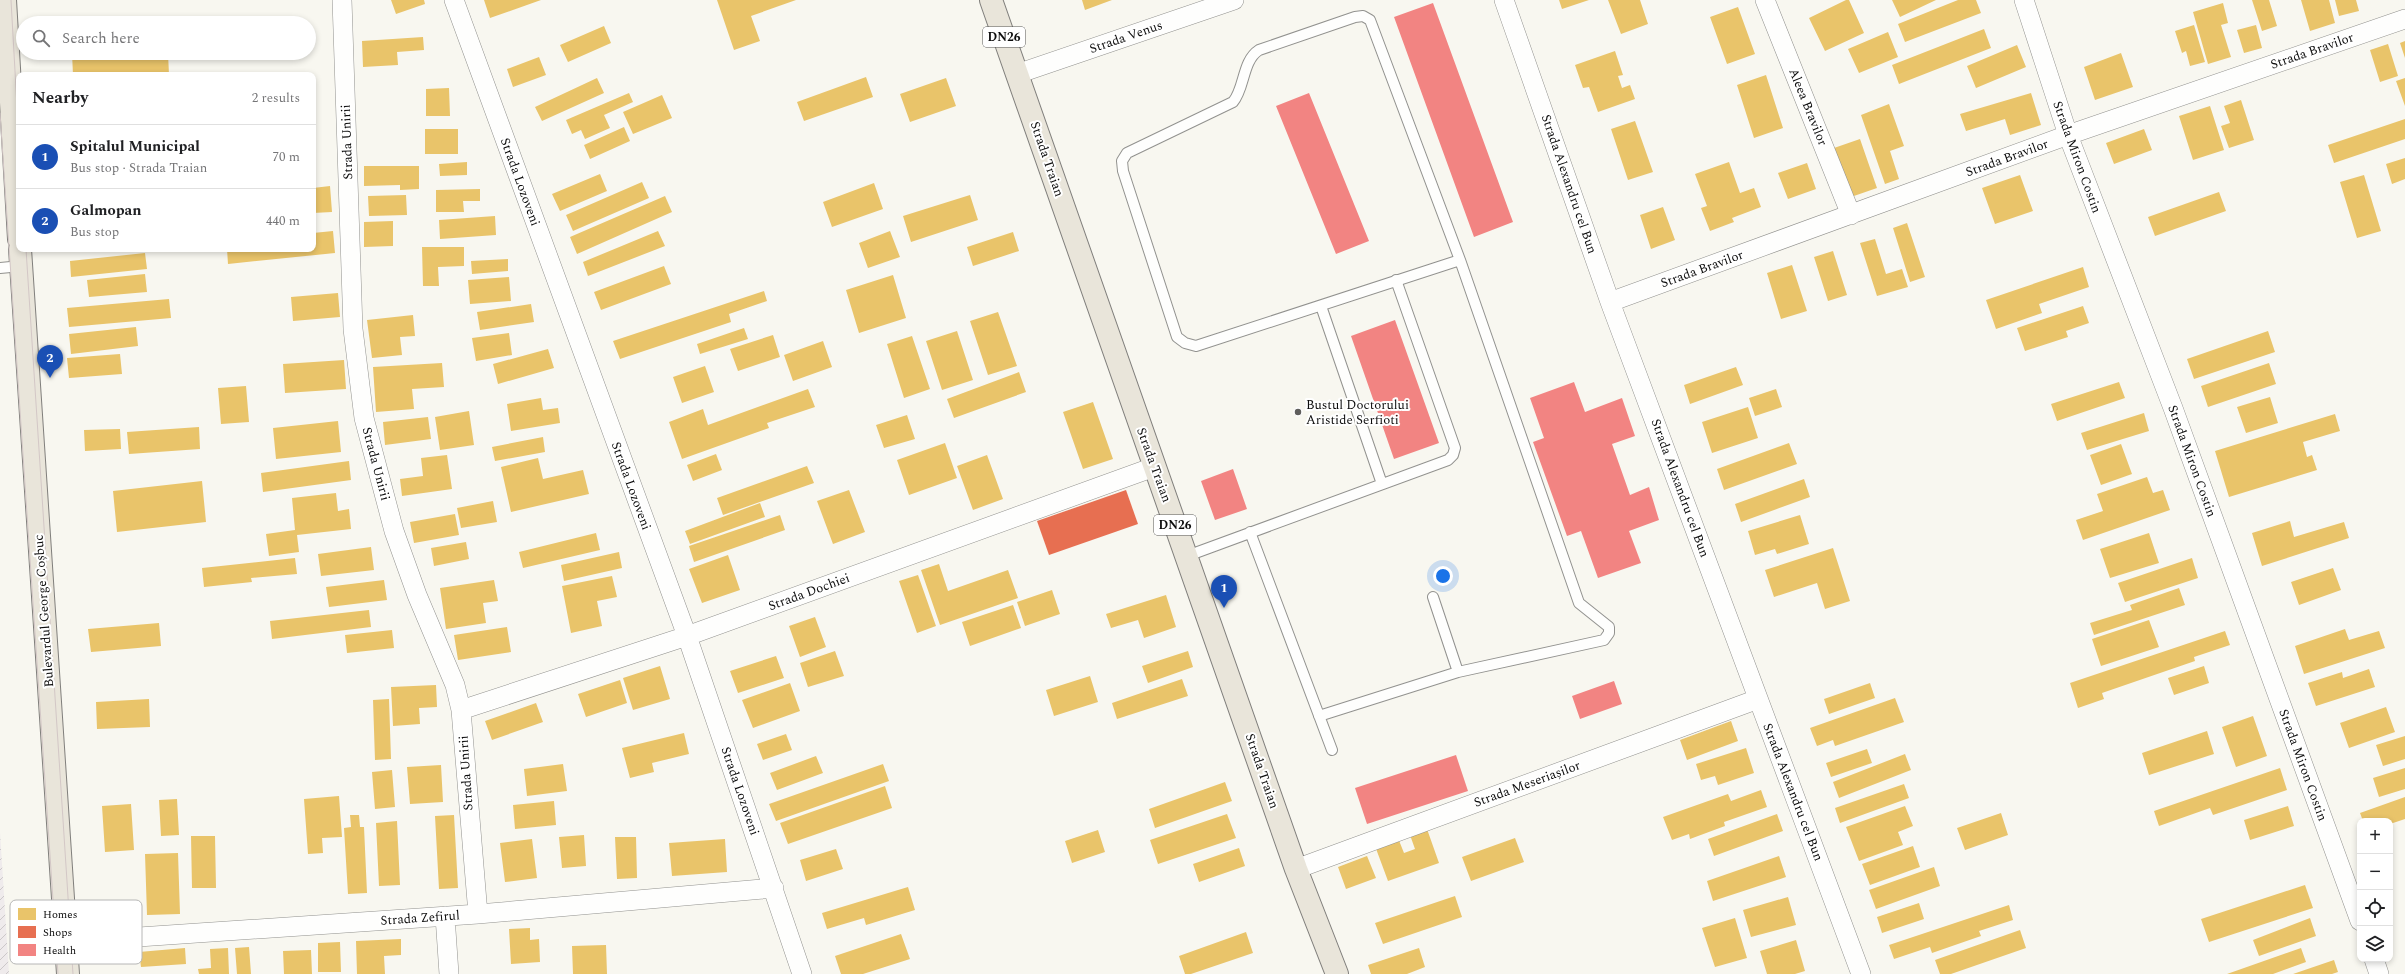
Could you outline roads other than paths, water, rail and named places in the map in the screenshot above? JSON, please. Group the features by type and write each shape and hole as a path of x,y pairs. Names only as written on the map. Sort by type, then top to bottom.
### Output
{"main road":[{"path":"4,0 16,162"},
{"name":"Strada Traian","path":"991,0 1296,869 1338,974"},
{"name":"Bulevardul George Coșbuc","path":"13,261 62,900"},
{"name":"Bulevardul George Coșbuc","path":"67,964 68,974"}],"street":[{"name":"Strada Unirii","path":"342,0 353,329 364,418 394,531 417,595 455,685 461,710 478,914"},
{"name":"Strada Lozoveni","path":"454,0 687,636 802,974"},
{"name":"Strada Venus","path":"1017,74 1234,0"},
{"name":"Strada Alexandru cel Bun","path":"1504,0 1610,302 1861,974"},
{"name":"Aleea Bravilor","path":"1765,0 1851,215"},
{"name":"Strada Miron Costin","path":"2024,0 2068,135 2173,408 2357,913"},
{"name":"Strada Bravilor","path":"1610,302 2068,135 2405,19"},
{"name":"Strada Dochiei","path":"461,710 687,636 1154,467"},
{"name":"Strada Meseriașilor","path":"1296,869 1758,699"},
{"name":"Strada Zefirul","path":"142,937 478,914 774,888"},
{"path":"445,916 449,974"},
{"path":"2375,962 2379,974"}],"lane":[{"path":"1319,716 1458,672 1604,640 1609,633 1609,627 1579,603 1460,260 1370,20 1364,16 1355,17 1259,50 1250,60 1238,97 1233,102 1127,153 1122,161 1123,171 1177,337 1185,343 1196,346 1460,260"},
{"path":"1186,556 1448,460 1453,455 1455,448 1396,280"},
{"path":"1321,306 1382,484"},
{"path":"1250,532 1332,750"},
{"path":"1433,598 1458,672"}],"tram line":[{"path":"11,0 16,89"},
{"path":"0,113 53,900"},
{"path":"26,252 68,900"},
{"path":"57,964 58,974"},
{"path":"72,964 73,974"}],"place":[{"name":"Galmopan","path":"50,378"},
{"name":"Bustul Doctorului Aristide Serfioti","path":"1298,412"},
{"name":"Spitalul Municipal","path":"1224,608"}]}
